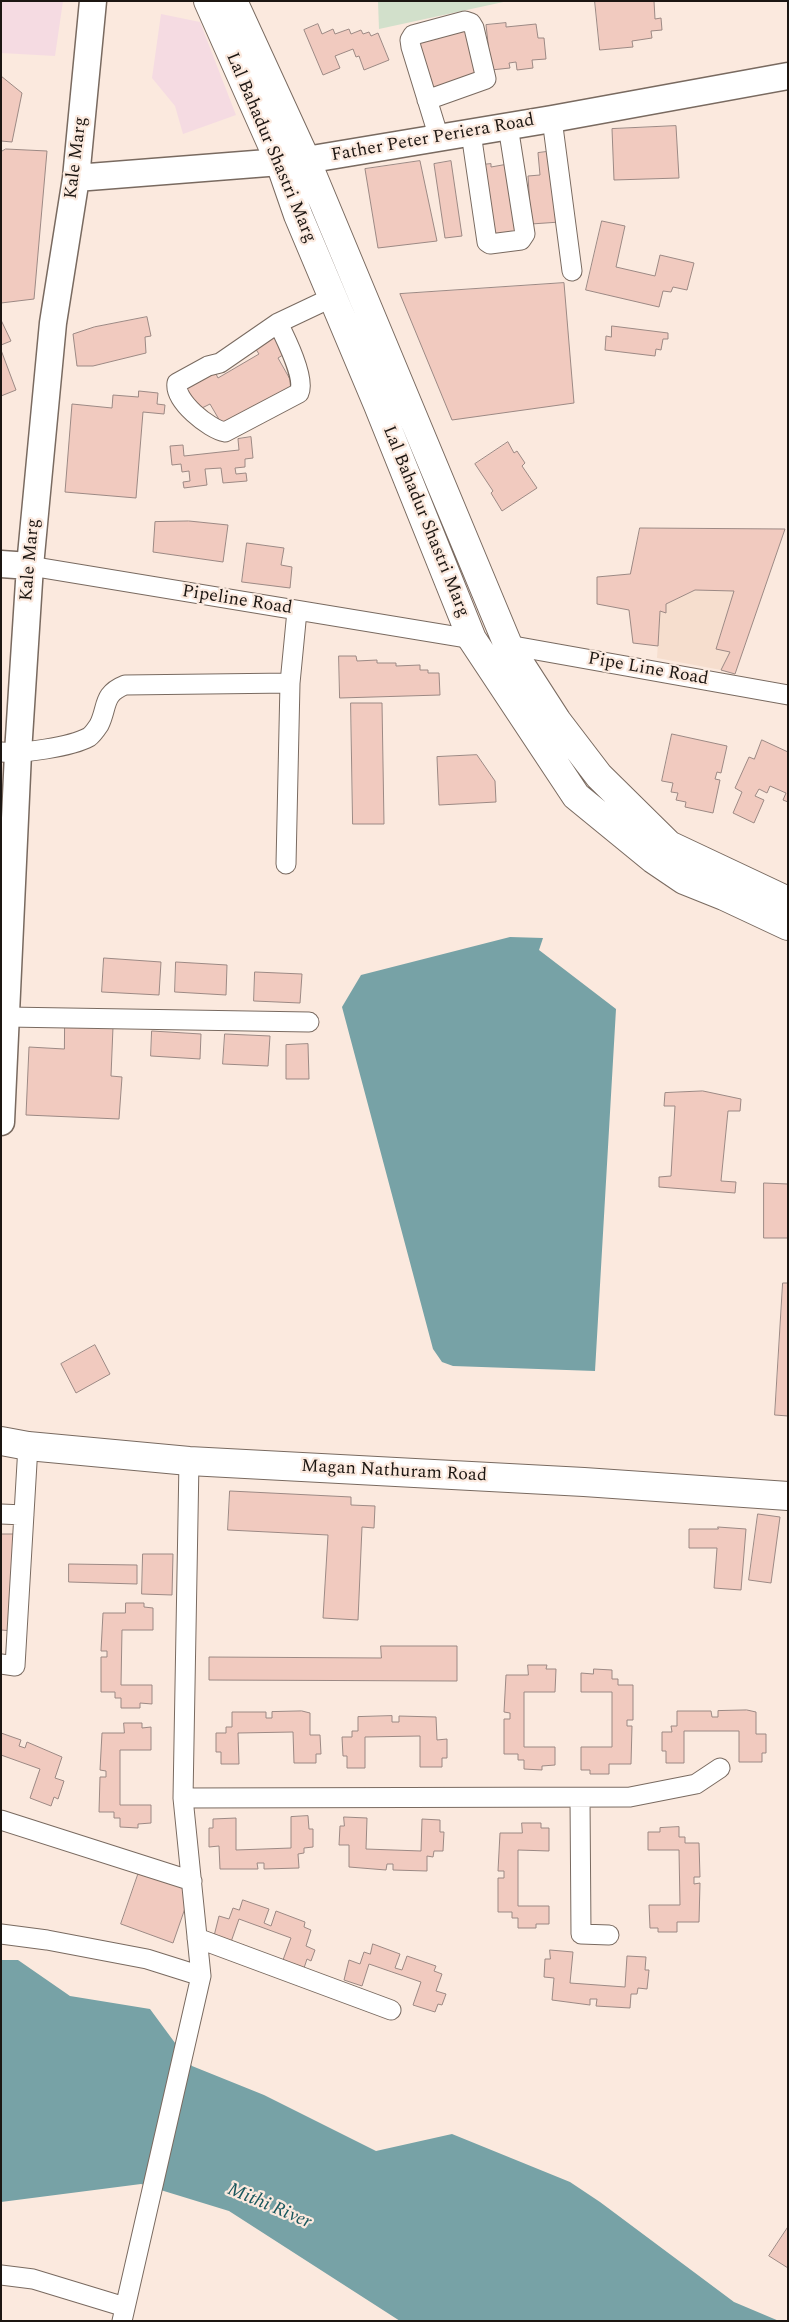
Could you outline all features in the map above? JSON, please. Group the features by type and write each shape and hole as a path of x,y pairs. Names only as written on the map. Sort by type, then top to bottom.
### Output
{"main road":[{"name":"Kale Marg","path":"1,1122 5,1027 10,753 53,323 76,178 93,1"},
{"name":"Lal Bahadur Shastri Marg","path":"208,1 293,161 298,215 472,639 576,796 653,859 684,880 724,896 788,926"},
{"name":"Lal Bahadur Shastri Marg","path":"234,1 293,161 508,645 557,721 599,776 669,844 788,901"},
{"name":"Father Peter Periera Road","path":"76,178 293,161 471,133 788,76"},
{"name":"Pipeline Road","path":"1,565 30,566"},
{"name":"Magan Nathuram Road","path":"1,1441 28,1446 189,1461 584,1482 788,1496"}],"street":[{"path":"427,100 486,79 477,37 471,23 466,20 413,35 410,40 411,47 427,100 439,138"},
{"path":"552,119 572,272"},
{"path":"471,133 486,242 490,244 521,240 525,234 508,126"},
{"path":"278,324 292,352 301,384 299,393 225,432 201,421 179,394 177,383 208,366 220,363 278,324 332,297"},
{"name":"Pipeline Road","path":"30,566 472,639"},
{"path":"286,864 290,683 297,611"},
{"name":"Pipe Line Road","path":"508,645 788,695"},
{"path":"10,753 90,736 99,725 105,704 114,689 125,685 290,683"},
{"path":"5,1027 309,1022"},
{"path":"1,1664 15,1666 28,1446"},
{"path":"1,2275 33,2279 124,2309 201,1976 182,1798 189,1461"},
{"path":"1,1514 24,1515"},
{"path":"182,1798 630,1798 696,1784 720,1768"},
{"path":"580,1798 581,1934 609,1935"},
{"path":"1,1820 192,1881"},
{"path":"1,1934 46,1940 147,1959 201,1976"},
{"path":"197,1938 391,2010"}],"shaded area":[{"path":"1,1 63,1 55,56 1,53"},
{"path":"161,14 200,22 236,115 183,134 175,106 152,78"},
{"path":"695,590 734,591 716,648 730,652 721,670 657,658 660,611 666,613 666,604"}],"green space":[{"path":"378,1 508,1 379,29"}],"water":[{"path":"510,937 543,938 539,950 616,1009 595,1371 453,1366 442,1362 433,1349 342,1007 361,975"},
{"name":"Mithi River","path":"1,1960 18,1960 70,1996 150,2009 192,2066 264,2095 376,2151 452,2134 570,2182 600,2202 734,2302 779,2321 400,2321 229,2211 141,2184 1,2202"}],"building":[{"path":"595,1 654,1 655,19 661,18 662,30 651,31 652,38 632,41 633,47 600,50"},
{"path":"506,23 506,27 536,24 538,38 544,38 546,59 532,60 533,68 517,70 516,62 509,63 510,68 491,70 486,25"},
{"path":"318,24 322,34 333,29 335,34 349,29 351,34 361,30 363,34 369,32 371,36 378,33 389,60 364,70 359,56 356,57 353,49 335,56 340,68 323,75 304,30"},
{"path":"465,25 480,75 430,91 414,41"},
{"path":"1,76 22,93 12,142 1,141"},
{"path":"676,126 679,178 614,180 612,129"},
{"path":"6,149 47,151 34,299 1,303 1,152"},
{"path":"554,151 560,222 531,224 528,176 540,175 538,153"},
{"path":"420,161 437,241 378,248 365,169"},
{"path":"451,161 462,236 445,238 434,164"},
{"path":"491,164 491,167 508,164 522,235 495,239 481,165"},
{"path":"602,221 625,226 616,267 655,276 660,255 694,263 687,290 673,287 671,292 663,291 659,307 586,290"},
{"path":"564,283 574,403 452,420 400,294"},
{"path":"147,317 151,336 145,337 146,353 93,366 77,366 73,334 94,327"},
{"path":"1,320 11,341 1,345"},
{"path":"612,326 668,333 668,339 663,339 661,350 656,349 655,356 605,350 606,336 611,337"},
{"path":"277,336 286,353 278,358 295,388 224,428 210,404 198,410 184,385 213,368 218,378 259,354 255,348"},
{"path":"1,350 16,390 1,396"},
{"path":"139,391 158,393 157,404 165,405 164,414 143,412 136,498 65,492 72,404 112,408 113,395 138,397"},
{"path":"251,437 253,458 245,459 245,467 235,468 236,474 246,473 247,481 223,483 221,468 205,469 207,485 184,488 183,482 190,481 189,471 182,472 181,464 172,465 170,446 183,445 184,456 239,450 238,439"},
{"path":"508,442 514,453 517,451 525,463 522,466 537,488 502,511 491,493 493,491 475,464"},
{"path":"189,521 228,525 223,562 153,552 155,522"},
{"path":"640,528 785,529 735,674 721,670 730,652 716,649 734,591 695,590 666,604 666,613 660,611 658,646 633,643 629,610 597,604 597,577 630,574"},
{"path":"247,543 284,548 281,565 292,567 290,588 242,582"},
{"path":"339,656 356,656 357,661 377,660 377,663 396,663 396,666 420,665 420,670 428,670 428,673 439,673 440,695 340,698"},
{"path":"351,703 382,703 384,824 353,824"},
{"path":"672,734 727,746 721,773 717,772 715,779 720,780 713,813 685,807 686,802 676,800 678,793 671,792 673,783 662,781"},
{"path":"762,740 788,752 788,802 783,800 786,793 770,786 767,793 759,789 755,796 764,800 754,823 733,813 742,792 735,788 749,757 754,759"},
{"path":"477,755 495,781 496,802 439,805 437,757"},
{"path":"104,958 161,962 159,995 102,992"},
{"path":"176,962 227,965 226,995 175,992"},
{"path":"255,972 302,974 300,1003 254,1001"},
{"path":"65,1024 113,1027 111,1076 122,1077 119,1119 26,1115 29,1047 64,1049"},
{"path":"152,1031 201,1034 200,1059 151,1056"},
{"path":"225,1034 270,1036 268,1066 223,1064"},
{"path":"308,1044 309,1079 286,1079 286,1045"},
{"path":"703,1091 741,1099 740,1111 728,1111 721,1181 736,1182 735,1193 659,1187 659,1177 671,1176 675,1106 664,1106 665,1093"},
{"path":"764,1183 788,1184 788,1238 764,1238"},
{"path":"783,1283 788,1283 788,1416 775,1415"},
{"path":"95,1345 110,1374 76,1393 61,1364"},
{"path":"230,1491 351,1497 351,1505 375,1506 374,1528 362,1527 358,1620 323,1618 328,1535 228,1530"},
{"path":"758,1514 780,1517 771,1583 749,1580"},
{"path":"718,1527 746,1529 741,1590 714,1588 717,1548 689,1548 689,1529 718,1529"},
{"path":"1,1534 14,1534 13,1631 1,1630"},
{"path":"143,1554 173,1554 172,1595 142,1594"},
{"path":"69,1564 137,1565 137,1584 69,1582"},
{"path":"126,1603 144,1603 144,1607 153,1608 153,1630 122,1630 121,1685 152,1685 152,1704 140,1703 140,1708 121,1708 121,1698 115,1698 115,1692 101,1692 101,1657 107,1657 107,1651 101,1651 103,1613 125,1613"},
{"path":"381,1646 457,1646 457,1681 209,1680 209,1657 381,1658"},
{"path":"528,1665 547,1665 546,1669 556,1669 555,1692 524,1692 524,1747 555,1747 555,1765 542,1766 542,1770 524,1769 524,1760 518,1760 518,1754 504,1754 504,1719 510,1719 510,1713 504,1712 506,1675 528,1675"},
{"path":"594,1669 612,1670 612,1679 618,1679 618,1685 633,1685 633,1720 627,1720 627,1726 632,1726 631,1764 609,1764 609,1774 590,1774 590,1770 581,1770 581,1747 612,1747 612,1692 581,1692 581,1673 593,1674"},
{"path":"747,1710 756,1712 756,1734 766,1734 766,1753 762,1753 762,1762 739,1762 739,1731 684,1731 684,1763 666,1763 666,1751 662,1751 662,1732 672,1732 671,1726 677,1726 677,1711 711,1711 712,1717 718,1717 718,1711"},
{"path":"302,1711 310,1713 310,1735 320,1735 321,1754 316,1754 316,1763 294,1763 293,1732 238,1733 239,1764 221,1764 221,1752 216,1752 216,1733 226,1733 226,1727 232,1727 232,1712 266,1712 266,1718 272,1718 272,1712"},
{"path":"392,1716 392,1722 399,1722 399,1716 436,1717 437,1740 447,1739 447,1758 442,1758 442,1767 420,1767 420,1736 365,1737 365,1768 347,1768 347,1756 343,1756 342,1737 352,1737 352,1731 358,1731 358,1717"},
{"path":"124,1723 142,1723 142,1728 151,1727 151,1750 120,1750 120,1805 151,1805 151,1823 138,1824 138,1828 120,1827 120,1818 114,1818 114,1812 99,1812 100,1777 106,1777 106,1771 100,1770 102,1733 124,1733"},
{"path":"1,1733 21,1740 19,1746 25,1748 27,1742 62,1757 55,1778 64,1781 58,1799 54,1797 51,1806 30,1798 40,1769 1,1755"},
{"path":"308,1816 309,1829 313,1829 313,1847 304,1848 304,1853 298,1854 299,1868 264,1869 264,1863 257,1863 258,1869 220,1869 219,1846 209,1847 209,1828 213,1828 213,1819 236,1818 236,1850 291,1848 291,1817"},
{"path":"344,1817 367,1818 366,1849 421,1851 422,1819 440,1820 440,1832 444,1832 443,1851 434,1851 433,1857 427,1856 427,1871 393,1870 393,1864 387,1864 386,1870 349,1867 349,1845 339,1845 340,1826 344,1826"},
{"path":"522,1823 541,1823 541,1828 549,1828 549,1851 518,1850 518,1906 549,1906 549,1924 536,1924 536,1928 518,1928 518,1918 512,1918 512,1912 498,1912 498,1878 504,1878 504,1871 498,1871 500,1833 522,1833"},
{"path":"679,1827 679,1837 685,1837 685,1843 699,1843 700,1877 694,1877 694,1884 700,1883 699,1922 677,1922 677,1932 658,1932 658,1928 650,1928 649,1905 680,1905 679,1850 648,1850 648,1832 660,1832 660,1828"},
{"path":"140,1869 192,1888 173,1943 121,1924"},
{"path":"243,1900 269,1909 264,1923 271,1926 276,1911 305,1922 304,1927 311,1930 306,1946 315,1950 311,1961 307,1959 304,1968 283,1960 291,1938 239,1919 231,1942 214,1936 219,1916 229,1919 233,1908 239,1910"},
{"path":"373,1944 400,1954 395,1968 402,1970 407,1956 436,1966 434,1971 442,1974 436,1991 446,1994 442,2005 438,2004 435,2012 413,2005 421,1982 369,1964 362,1986 344,1980 349,1960 360,1964 364,1952 370,1954"},
{"path":"550,1950 573,1952 570,1983 625,1987 627,1956 646,1957 645,1970 649,1970 647,1989 638,1988 637,1994 631,1994 630,2008 596,2006 597,1999 590,1999 590,2005 552,2000 554,1978 544,1977 545,1959 550,1959"},
{"path":"788,2227 788,2268 769,2256"}]}
